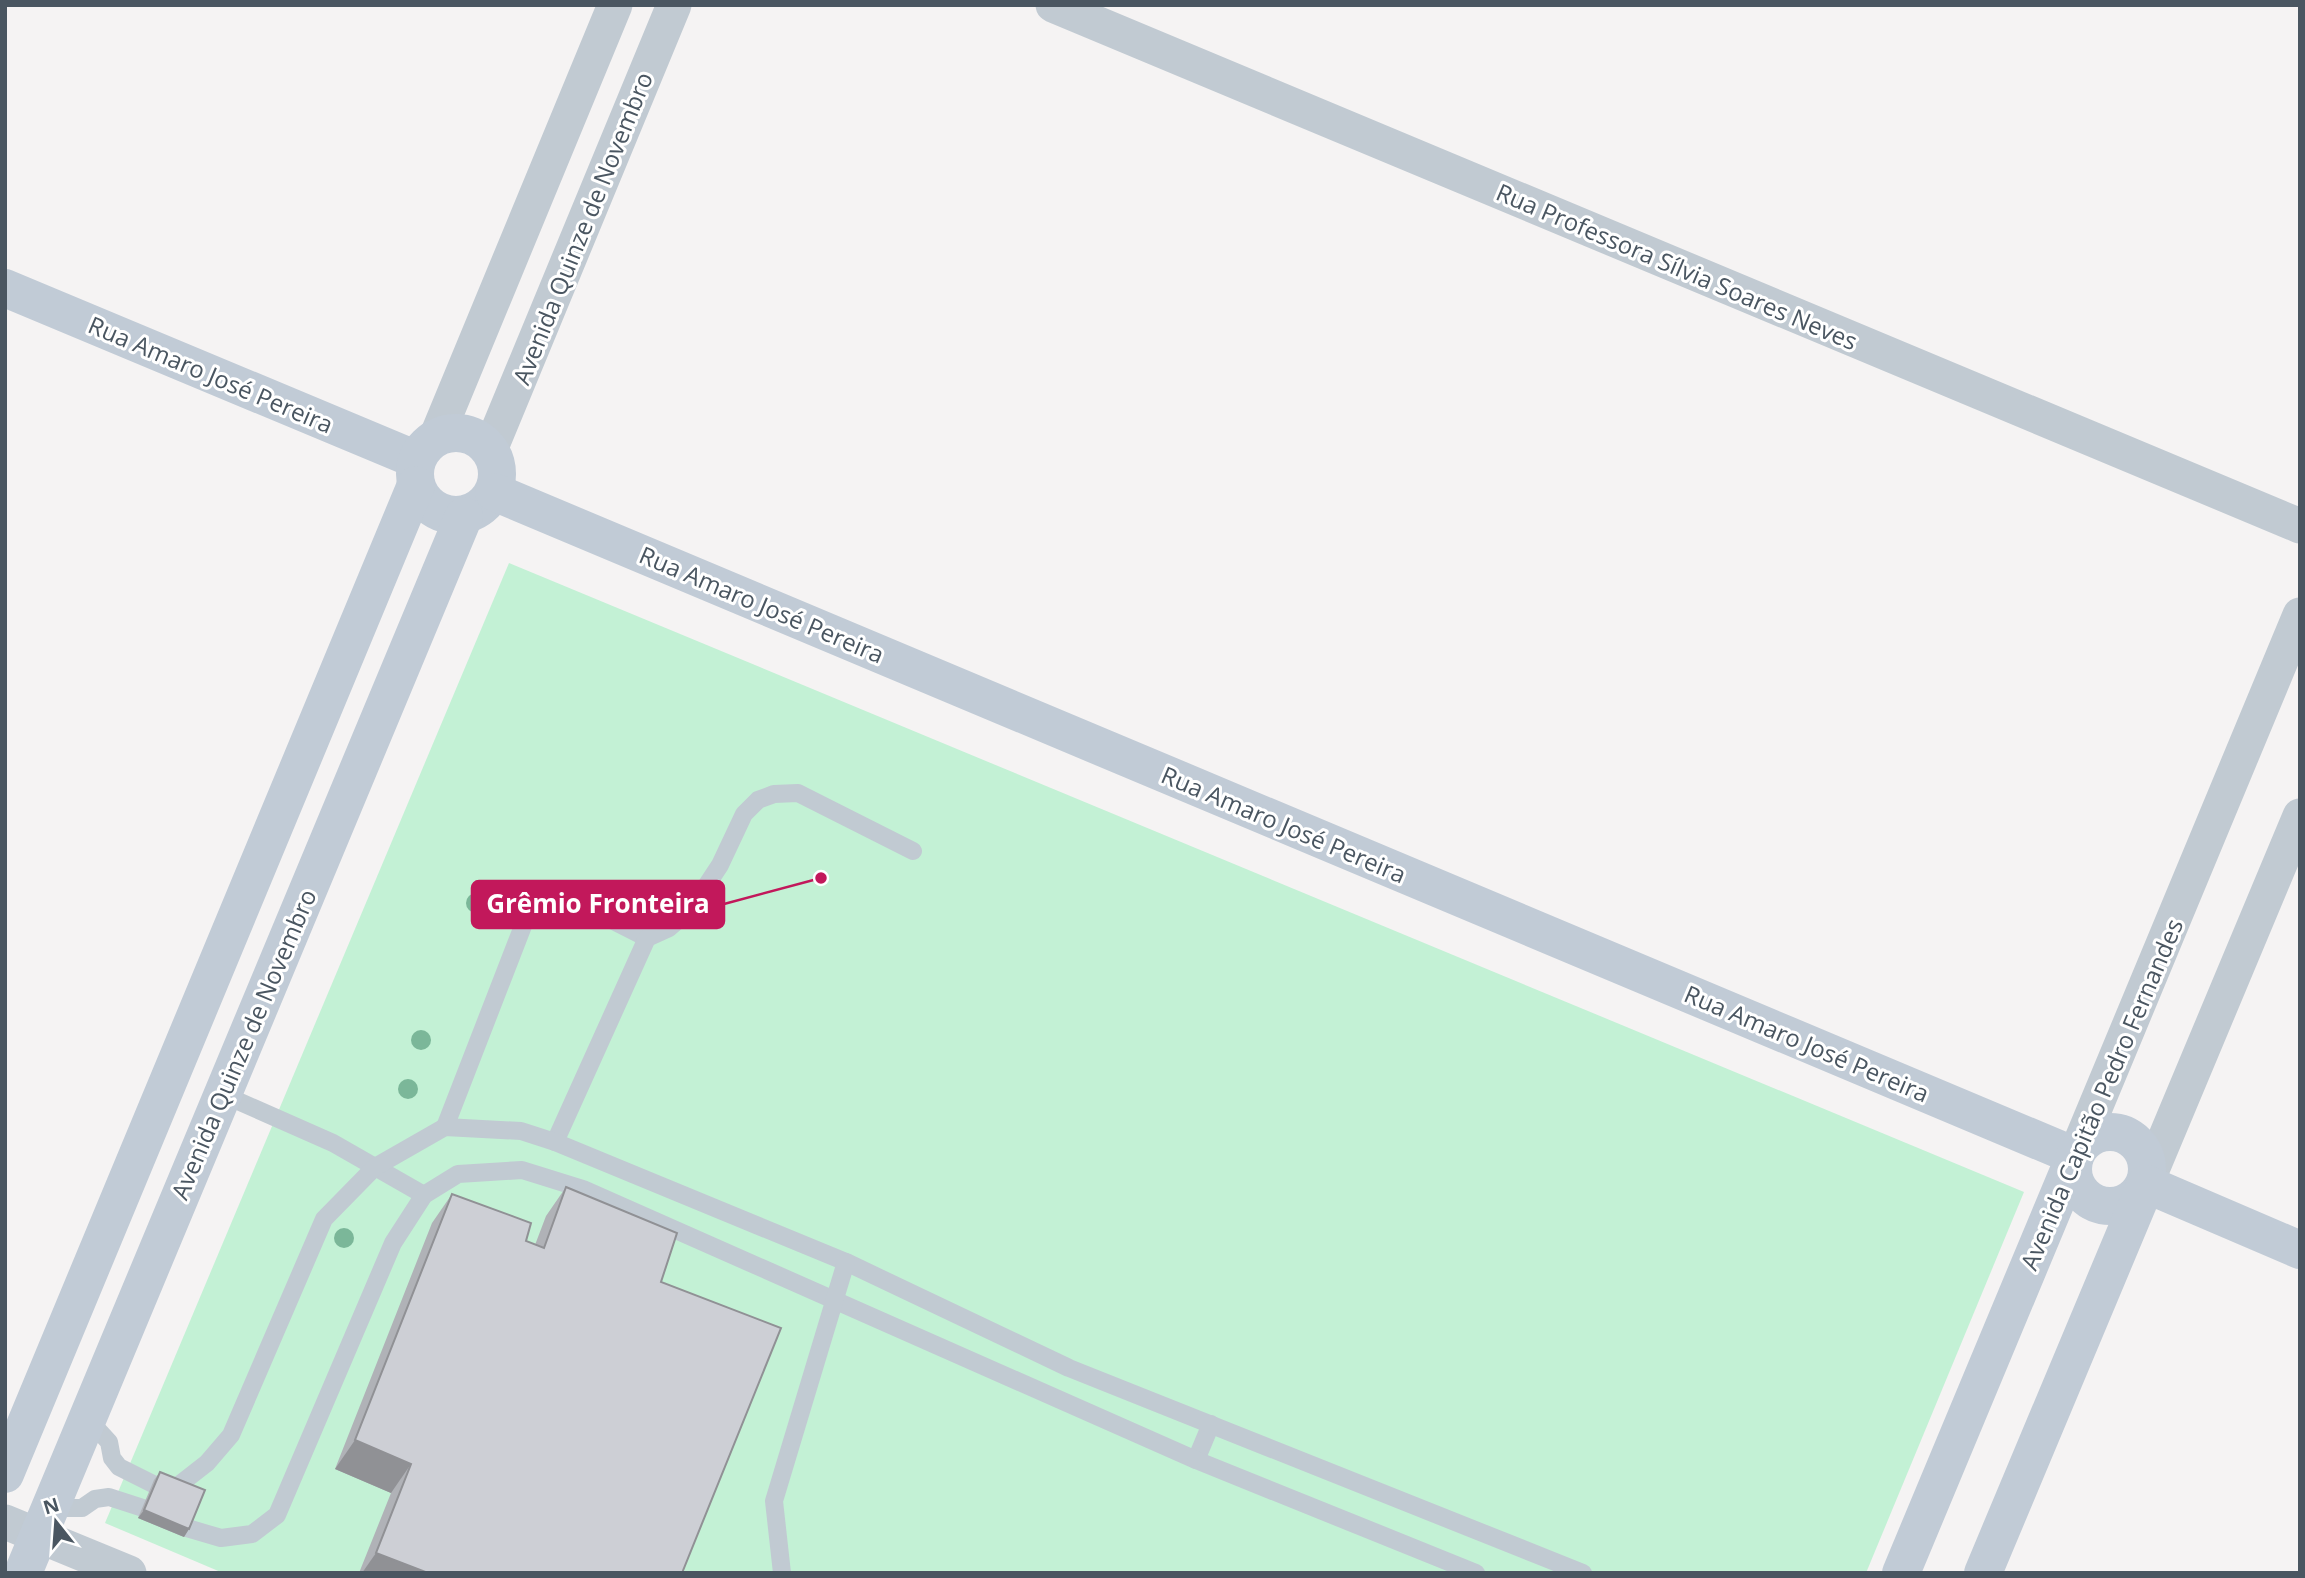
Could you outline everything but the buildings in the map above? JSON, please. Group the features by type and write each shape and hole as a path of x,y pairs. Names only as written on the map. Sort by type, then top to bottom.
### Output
{"street":[{"path":"5,1475 423,461 615,5"},
{"name":"Avenida Quinze de Novembro","path":"491,450 674,5"},
{"name":"Rua Professora Sílvia Soares Neves","path":"1053,5 2300,526"},
{"name":"Rua Amaro José Pereira","path":"5,288 423,461"},
{"path":"447,433 459,433 482,441 491,450 498,470 494,492 476,511 464,516 451,515 429,506 423,461 447,433"},
{"name":"Rua Amaro José Pereira","path":"494,492 2075,1156"},
{"name":"Avenida Quinze de Novembro","path":"23,1573 31,1522 87,1418 464,516"},
{"name":"Avenida Capitão Pedro Fernandes","path":"1901,1573 2300,615"},
{"path":"1983,1573 2300,816"},
{"path":"2101,1133 2124,1135 2142,1150 2147,1161 2146,1184 2127,1202 2115,1206 2102,1205 2081,1192 2075,1181 2075,1156 2081,1145 2101,1133"},
{"path":"2146,1184 2300,1250"},
{"path":"31,1522 129,1573"}],"lane":[{"path":"555,1142 647,938 669,928 691,908 720,865 744,814 758,800 774,794 798,793 913,851"},
{"path":"445,1126 528,913 534,905 559,894 647,938"},
{"path":"222,1094 333,1143 424,1195"},
{"path":"175,1488 207,1463 230,1435 324,1219 375,1167 445,1126 521,1131 555,1142 846,1262 1069,1368 1583,1573"},
{"path":"187,1528 221,1538 252,1534 277,1515 393,1243 424,1195 458,1174 522,1170 583,1189 1196,1460 1476,1573"},
{"path":"782,1573 774,1501 846,1262"},
{"path":"87,1418 109,1442 112,1458 119,1467 153,1484"},
{"path":"1196,1460 1211,1424"},
{"path":"31,1522 82,1508 95,1499 109,1497 143,1508"}],"green space":[{"path":"509,563 2024,1192 1866,1573 223,1573 105,1523"}],"place":[{"name":"Grêmio Fronteira","path":"821,878"}]}
